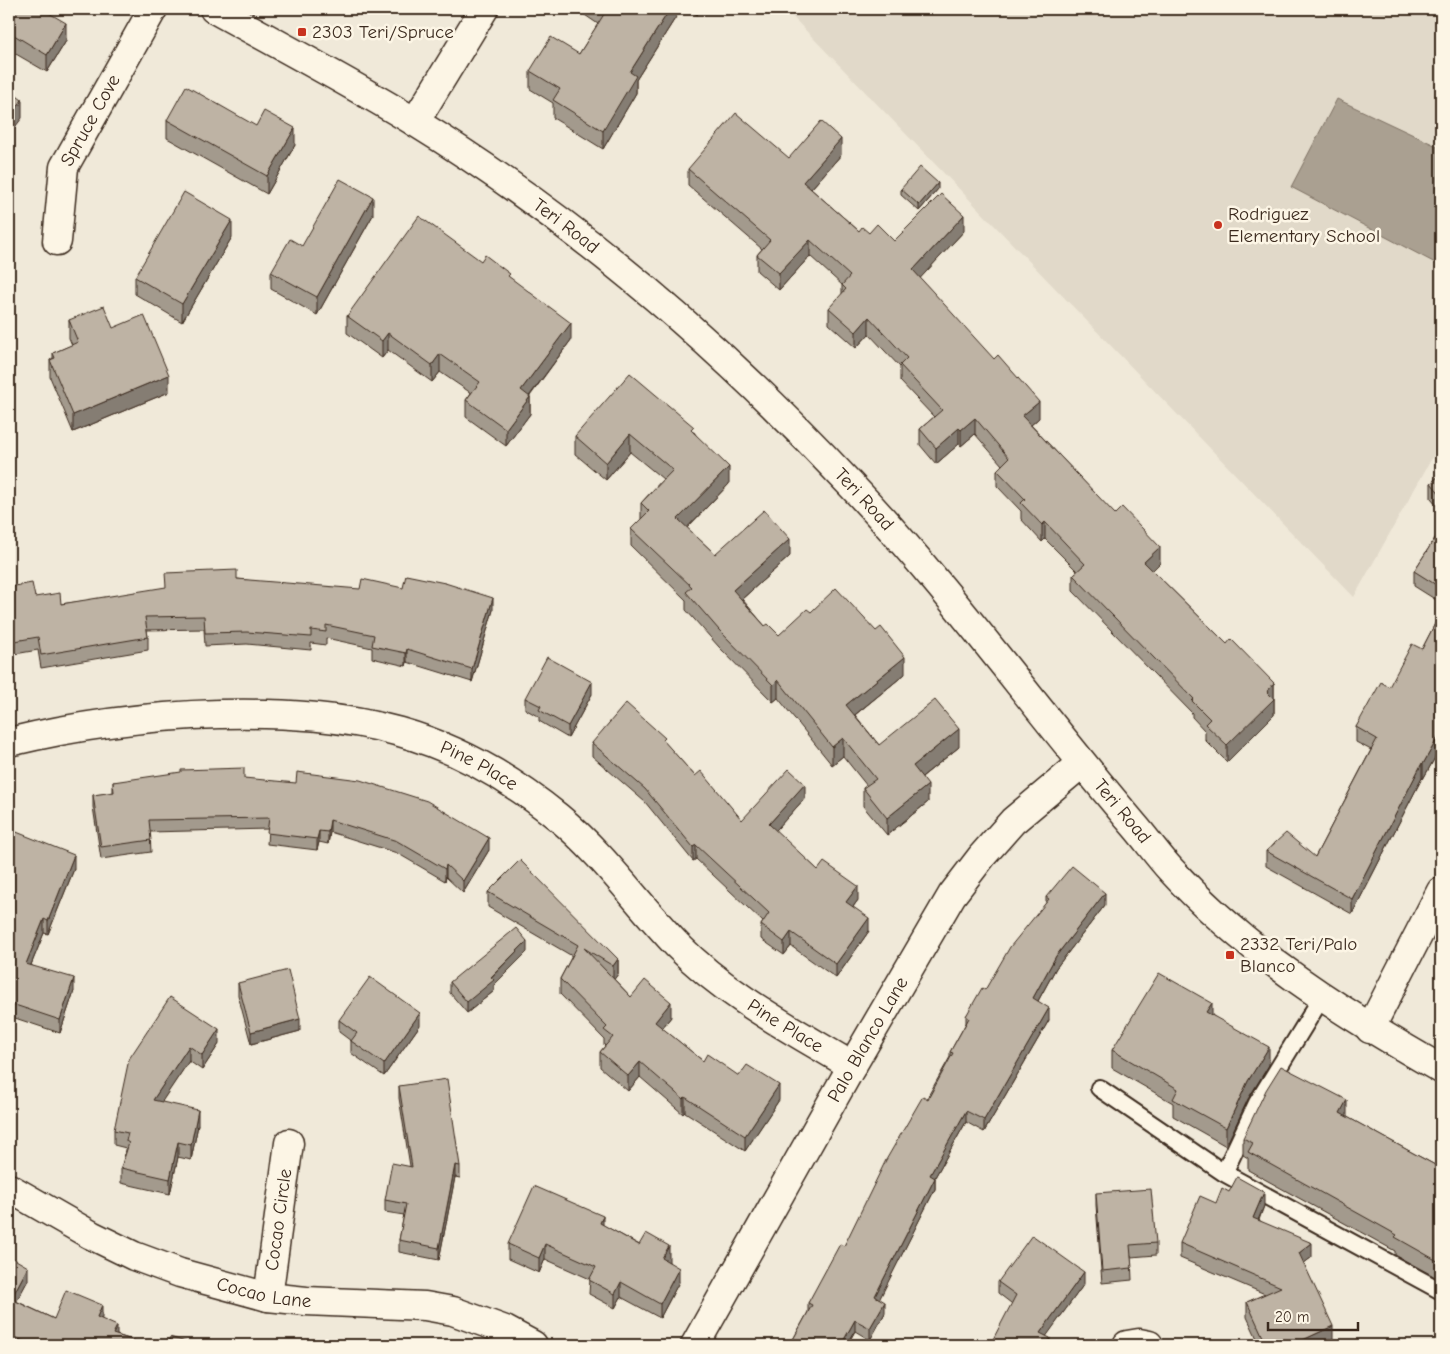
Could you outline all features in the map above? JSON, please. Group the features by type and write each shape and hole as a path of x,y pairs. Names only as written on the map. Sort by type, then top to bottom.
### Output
{"street":[{"name":"Spruce Cove","path":"57,242 64,167 154,9"},
{"name":"Teri Road","path":"214,9 414,122 498,178 579,236 659,299 754,385 827,458 904,543 1081,764 1171,870 1247,940 1322,997 1370,1029 1441,1069"},
{"path":"414,122 484,9"},
{"name":"Pine Place","path":"9,742 83,726 140,718 258,713 306,714 353,720 397,730 442,746 484,766 522,789 560,819 594,852 678,945 710,976 746,1003 852,1066"},
{"name":"Palo Blanco Lane","path":"695,1345 852,1066 952,895 982,856 1013,821 1081,764"},
{"path":"1370,1029 1441,891"},
{"name":"Cocao Circle","path":"268,1297 289,1143"},
{"name":"Cocao Lane","path":"9,1188 91,1235 134,1256 180,1273 268,1297 306,1301 425,1306 453,1311 505,1330 533,1345"},
{"path":"1127,1345 1139,1343 1149,1345"}],"lane":[{"path":"1224,1173 1257,1102 1322,997"},
{"path":"1099,1088 1224,1173 1441,1291"}],"shaded area":[{"name":"Rodriguez Elementary School","path":"785,9 1441,9 1441,442 1354,597"},
{"path":"1337,99 1441,148 1441,266 1291,187"}],"building":[{"path":"9,9 42,9 66,23 47,55 9,32"},
{"path":"602,9 670,9 630,72 636,76 603,131 553,100 560,89 530,71 551,37 579,54 606,11"},
{"path":"186,86 256,126 264,111 295,128 267,176 167,120"},
{"path":"9,90 22,100 9,118"},
{"path":"736,113 789,158 821,121 841,139 803,182 859,231 862,227 869,233 877,224 894,241 941,194 964,215 913,270 994,359 998,355 1039,402 1022,416 1115,514 1122,507 1160,547 1144,562 1227,644 1231,639 1274,683 1267,692 1274,699 1227,745 1205,724 1210,719 1192,701 1194,699 1073,575 1085,564 1045,522 1042,525 1021,503 1025,499 997,470 1009,458 975,418 961,430 959,428 936,448 920,429 942,410 900,365 907,358 869,317 856,332 829,308 846,289 842,285 850,276 810,240 779,273 757,255 770,240 688,169"},
{"path":"920,167 938,183 919,205 901,189"},
{"path":"340,179 373,197 317,297 271,272 290,239 302,246"},
{"path":"184,192 232,220 182,304 135,277"},
{"path":"419,216 481,261 485,255 510,274 508,276 571,323 521,390 530,397 506,429 466,400 480,382 440,354 432,365 388,333 382,341 347,316"},
{"path":"104,306 113,328 144,315 169,375 73,415 50,360 55,358 53,353 78,342 69,320"},
{"path":"630,373 694,427 691,430 729,467 678,519 715,554 764,510 790,539 733,590 765,626 768,624 779,635 807,609 811,612 836,588 876,631 881,627 905,657 846,705 879,745 935,700 959,729 913,766 928,785 887,818 863,788 876,779 843,738 832,747 778,680 773,685 719,630 686,592 692,587 631,529 649,511 641,503 673,470 630,434 606,463 575,436"},
{"path":"1441,474 1441,495 1431,483"},
{"path":"1441,529 1441,588 1414,571"},
{"path":"237,570 237,579 360,589 362,579 403,588 406,575 445,583 493,598 472,669 407,649 406,653 372,646 374,635 326,625 326,632 311,630 311,637 247,632 205,633 204,616 145,617 148,637 41,655 38,637 9,642 9,587 32,583 35,597 60,593 61,604 166,587 165,573"},
{"path":"1441,612 1441,732 1422,763 1352,899 1266,851 1286,833 1315,857 1377,739 1356,727 1381,682 1389,687 1412,644 1422,649"},
{"path":"547,657 592,682 568,726 539,710 541,706 525,698"},
{"path":"626,703 665,738 663,740 695,776 701,771 742,820 789,769 805,784 769,824 818,870 824,862 858,886 846,902 869,918 836,964 791,932 784,942 761,925 769,913 696,845 693,847 645,789 592,743"},
{"path":"244,768 244,778 296,783 297,772 360,780 427,801 489,838 463,881 446,865 445,869 397,841 330,820 328,832 319,831 317,839 267,833 269,818 149,820 151,840 101,847 93,795 114,792 113,782 181,772 181,770"},
{"path":"9,829 74,855 48,921 44,919 26,964 74,978 60,1020 9,1003"},
{"path":"520,860 618,959 613,966 584,948 631,997 645,980 671,1002 655,1022 703,1061 707,1054 739,1076 747,1065 779,1085 745,1136 685,1097 683,1099 640,1062 628,1076 600,1052 613,1037 604,1030 607,1027 560,979 578,945 488,892"},
{"path":"1072,866 1105,893 1056,956 1033,998 1049,1008 984,1120 966,1111 930,1175 935,1178 875,1296 885,1302 870,1328 855,1320 841,1345 790,1345 812,1305 808,1303 840,1244 844,1246 886,1160 923,1096 928,1099 953,1053 950,1052 969,1018 966,1016 982,988 985,990 1010,947 1049,899 1046,897"},
{"path":"516,928 527,941 491,977 494,980 467,1002 450,982"},
{"path":"288,970 300,1019 251,1032 238,983"},
{"path":"1159,973 1212,1003 1206,1012 1269,1047 1248,1081 1226,1128 1173,1099 1178,1089 1112,1050"},
{"path":"370,977 420,1013 384,1064 351,1041 357,1033 339,1020"},
{"path":"170,997 219,1029 202,1055 189,1046 153,1100 198,1110 191,1145 178,1142 170,1179 121,1168 129,1143 126,1141 128,1133 114,1130 129,1059"},
{"path":"1281,1066 1347,1100 1340,1113 1435,1165 1441,1153 1441,1263 1395,1237 1397,1235 1248,1152 1253,1143 1243,1138 1266,1090"},
{"path":"447,1079 460,1166 455,1165 439,1248 399,1240 406,1204 385,1200 392,1163 412,1167 399,1086"},
{"path":"1237,1177 1264,1192 1253,1218 1312,1243 1299,1253 1333,1326 1292,1345 1262,1345 1263,1337 1247,1302 1281,1287 1180,1243 1200,1196 1216,1203 1222,1188 1229,1192"},
{"path":"534,1186 603,1216 600,1223 639,1245 646,1233 669,1246 662,1258 679,1268 660,1304 621,1282 615,1294 589,1280 596,1267 545,1244 539,1258 508,1244"},
{"path":"1151,1189 1156,1243 1130,1245 1132,1268 1102,1271 1096,1193"},
{"path":"1032,1235 1084,1272 1040,1333 1050,1338 1046,1345 990,1345 1016,1295 998,1282"},
{"path":"9,1256 28,1267 11,1299 54,1319 66,1290 102,1305 97,1317 117,1326 113,1334 147,1345 33,1345 14,1337 12,1339 9,1337"},
{"path":"170,1337 195,1345 168,1345"}],"place":[{"name":"2303 Teri/Spruce","path":"302,32"},
{"name":"Rodriguez Elementary School","path":"1218,225"},
{"name":"2332 Teri/Palo Blanco","path":"1230,955"}]}
